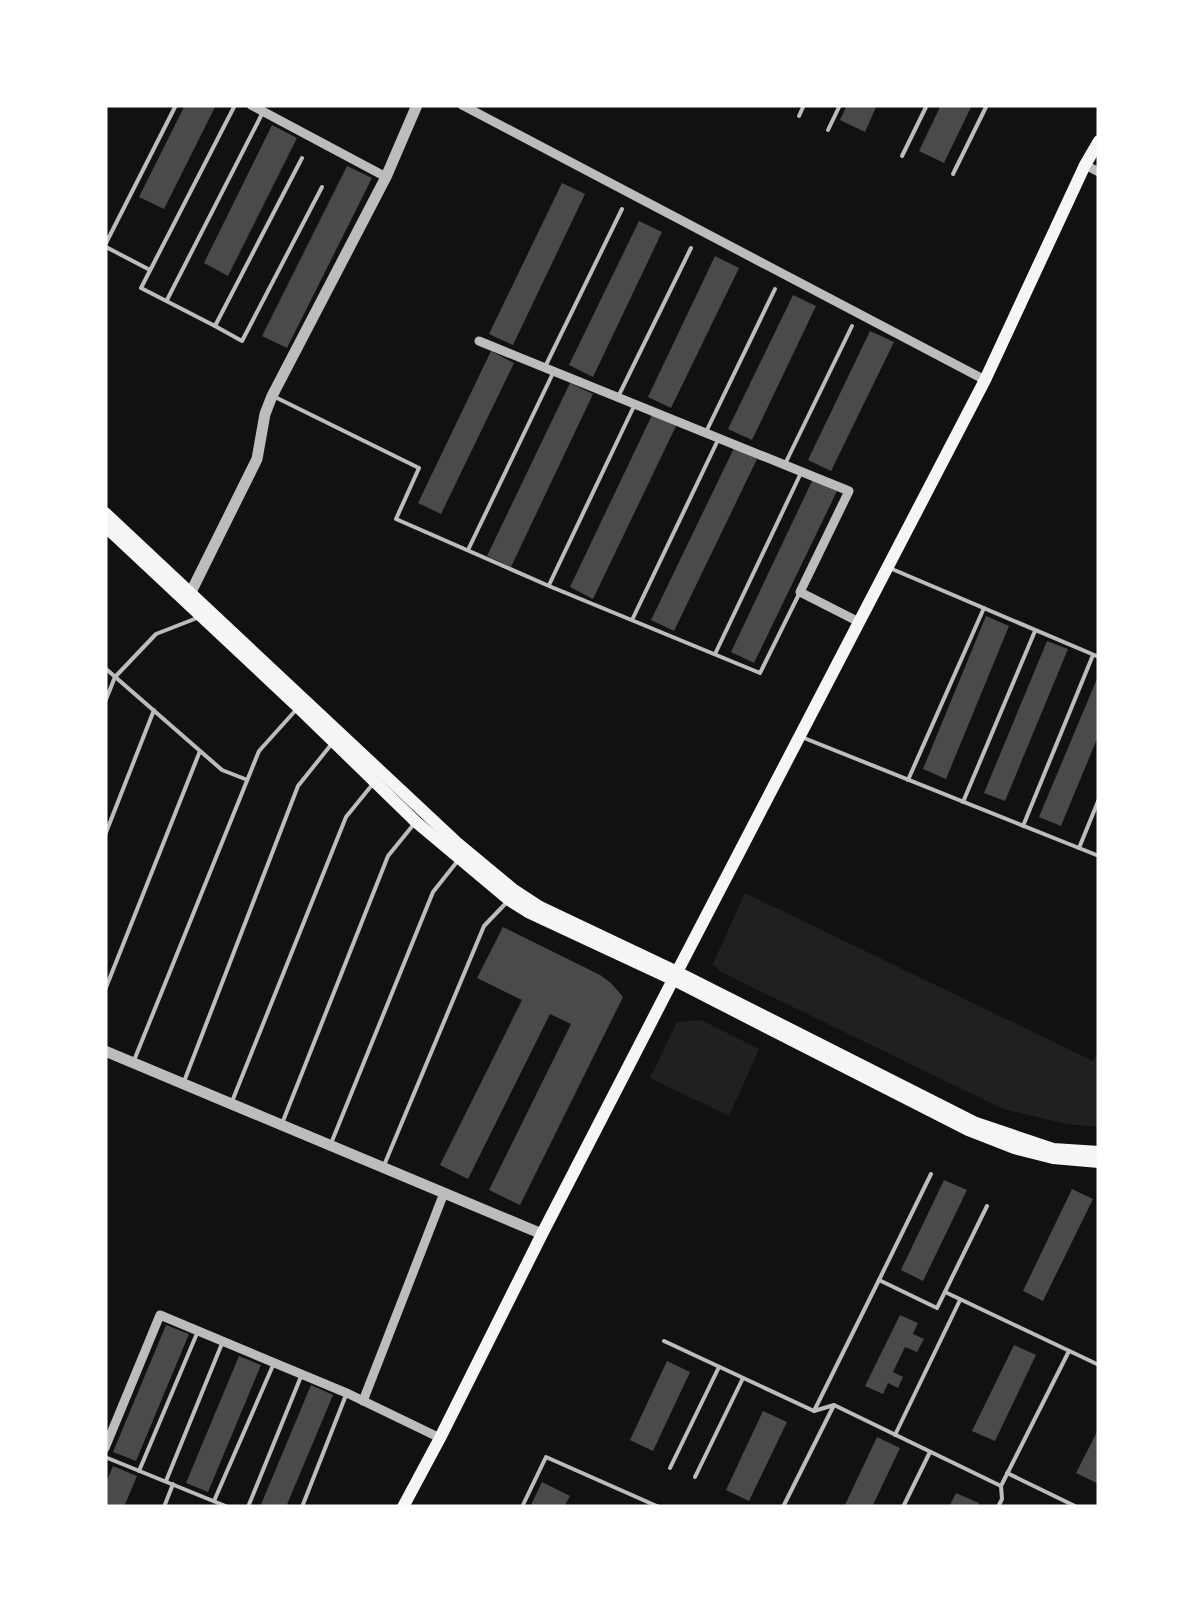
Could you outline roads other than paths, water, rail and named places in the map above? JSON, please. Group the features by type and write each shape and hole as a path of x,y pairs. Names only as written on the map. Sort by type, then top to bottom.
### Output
{"main road":[{"path":"403,1507 985,380 1099,141"},
{"path":"105,513 455,841 540,907 968,1130 1053,1158 1099,1162"},
{"path":"105,526 416,822 528,912 675,976 976,1123 1054,1149 1099,1152"}],"street":[{"path":"251,105 386,176"},
{"path":"191,592 257,458 272,396 386,176 417,105"},
{"path":"462,105 985,380"},
{"path":"1085,165 1099,172"},
{"path":"479,341 849,491 800,592 859,622"},
{"path":"105,1051 542,1234"},
{"path":"363,1401 444,1193"},
{"path":"105,1448 160,1315 346,1393 440,1438"}],"lane":[{"path":"150,270 105,246 176,105"},
{"path":"235,105 141,288 242,341 322,186"},
{"path":"799,116 804,105"},
{"path":"828,130 840,105"},
{"path":"902,156 926,105"},
{"path":"953,174 987,105"},
{"path":"167,301 263,112"},
{"path":"215,326 302,158"},
{"path":"468,550 622,209"},
{"path":"618,397 691,248"},
{"path":"706,432 775,289"},
{"path":"785,464 852,326"},
{"path":"272,396 419,468 396,518 760,673 800,592"},
{"path":"549,586 635,404"},
{"path":"633,620 719,437"},
{"path":"715,654 802,471"},
{"path":"887,567 1096,656 1023,826"},
{"path":"908,780 984,608"},
{"path":"105,702 115,677 156,634 203,616"},
{"path":"963,802 1036,630"},
{"path":"105,668 222,770 247,780"},
{"path":"133,1063 259,751 298,707"},
{"path":"105,835 154,710"},
{"path":"799,736 1099,856"},
{"path":"183,1084 298,786 334,741"},
{"path":"105,990 200,751"},
{"path":"231,1104 346,817 374,781"},
{"path":"1079,848 1099,799"},
{"path":"282,1125 388,856 416,822"},
{"path":"330,1145 433,892 458,859"},
{"path":"383,1167 484,926 509,900"},
{"path":"814,1411 930,1174"},
{"path":"879,1280 937,1308 987,1206"},
{"path":"945,1292 1099,1365"},
{"path":"896,1435 960,1300"},
{"path":"139,1470 198,1331"},
{"path":"166,1482 223,1341"},
{"path":"664,1342 814,1411 834,1405 1001,1486"},
{"path":"998,1507 1001,1486 1068,1351"},
{"path":"214,1501 274,1362"},
{"path":"670,1468 719,1366"},
{"path":"248,1507 302,1374"},
{"path":"694,1478 743,1378"},
{"path":"302,1507 346,1393"},
{"path":"783,1507 834,1405"},
{"path":"904,1507 930,1452"},
{"path":"105,1457 228,1507"},
{"path":"522,1507 546,1457 659,1507"},
{"path":"1007,1473 1077,1507"},
{"path":"164,1507 173,1484"}]}
